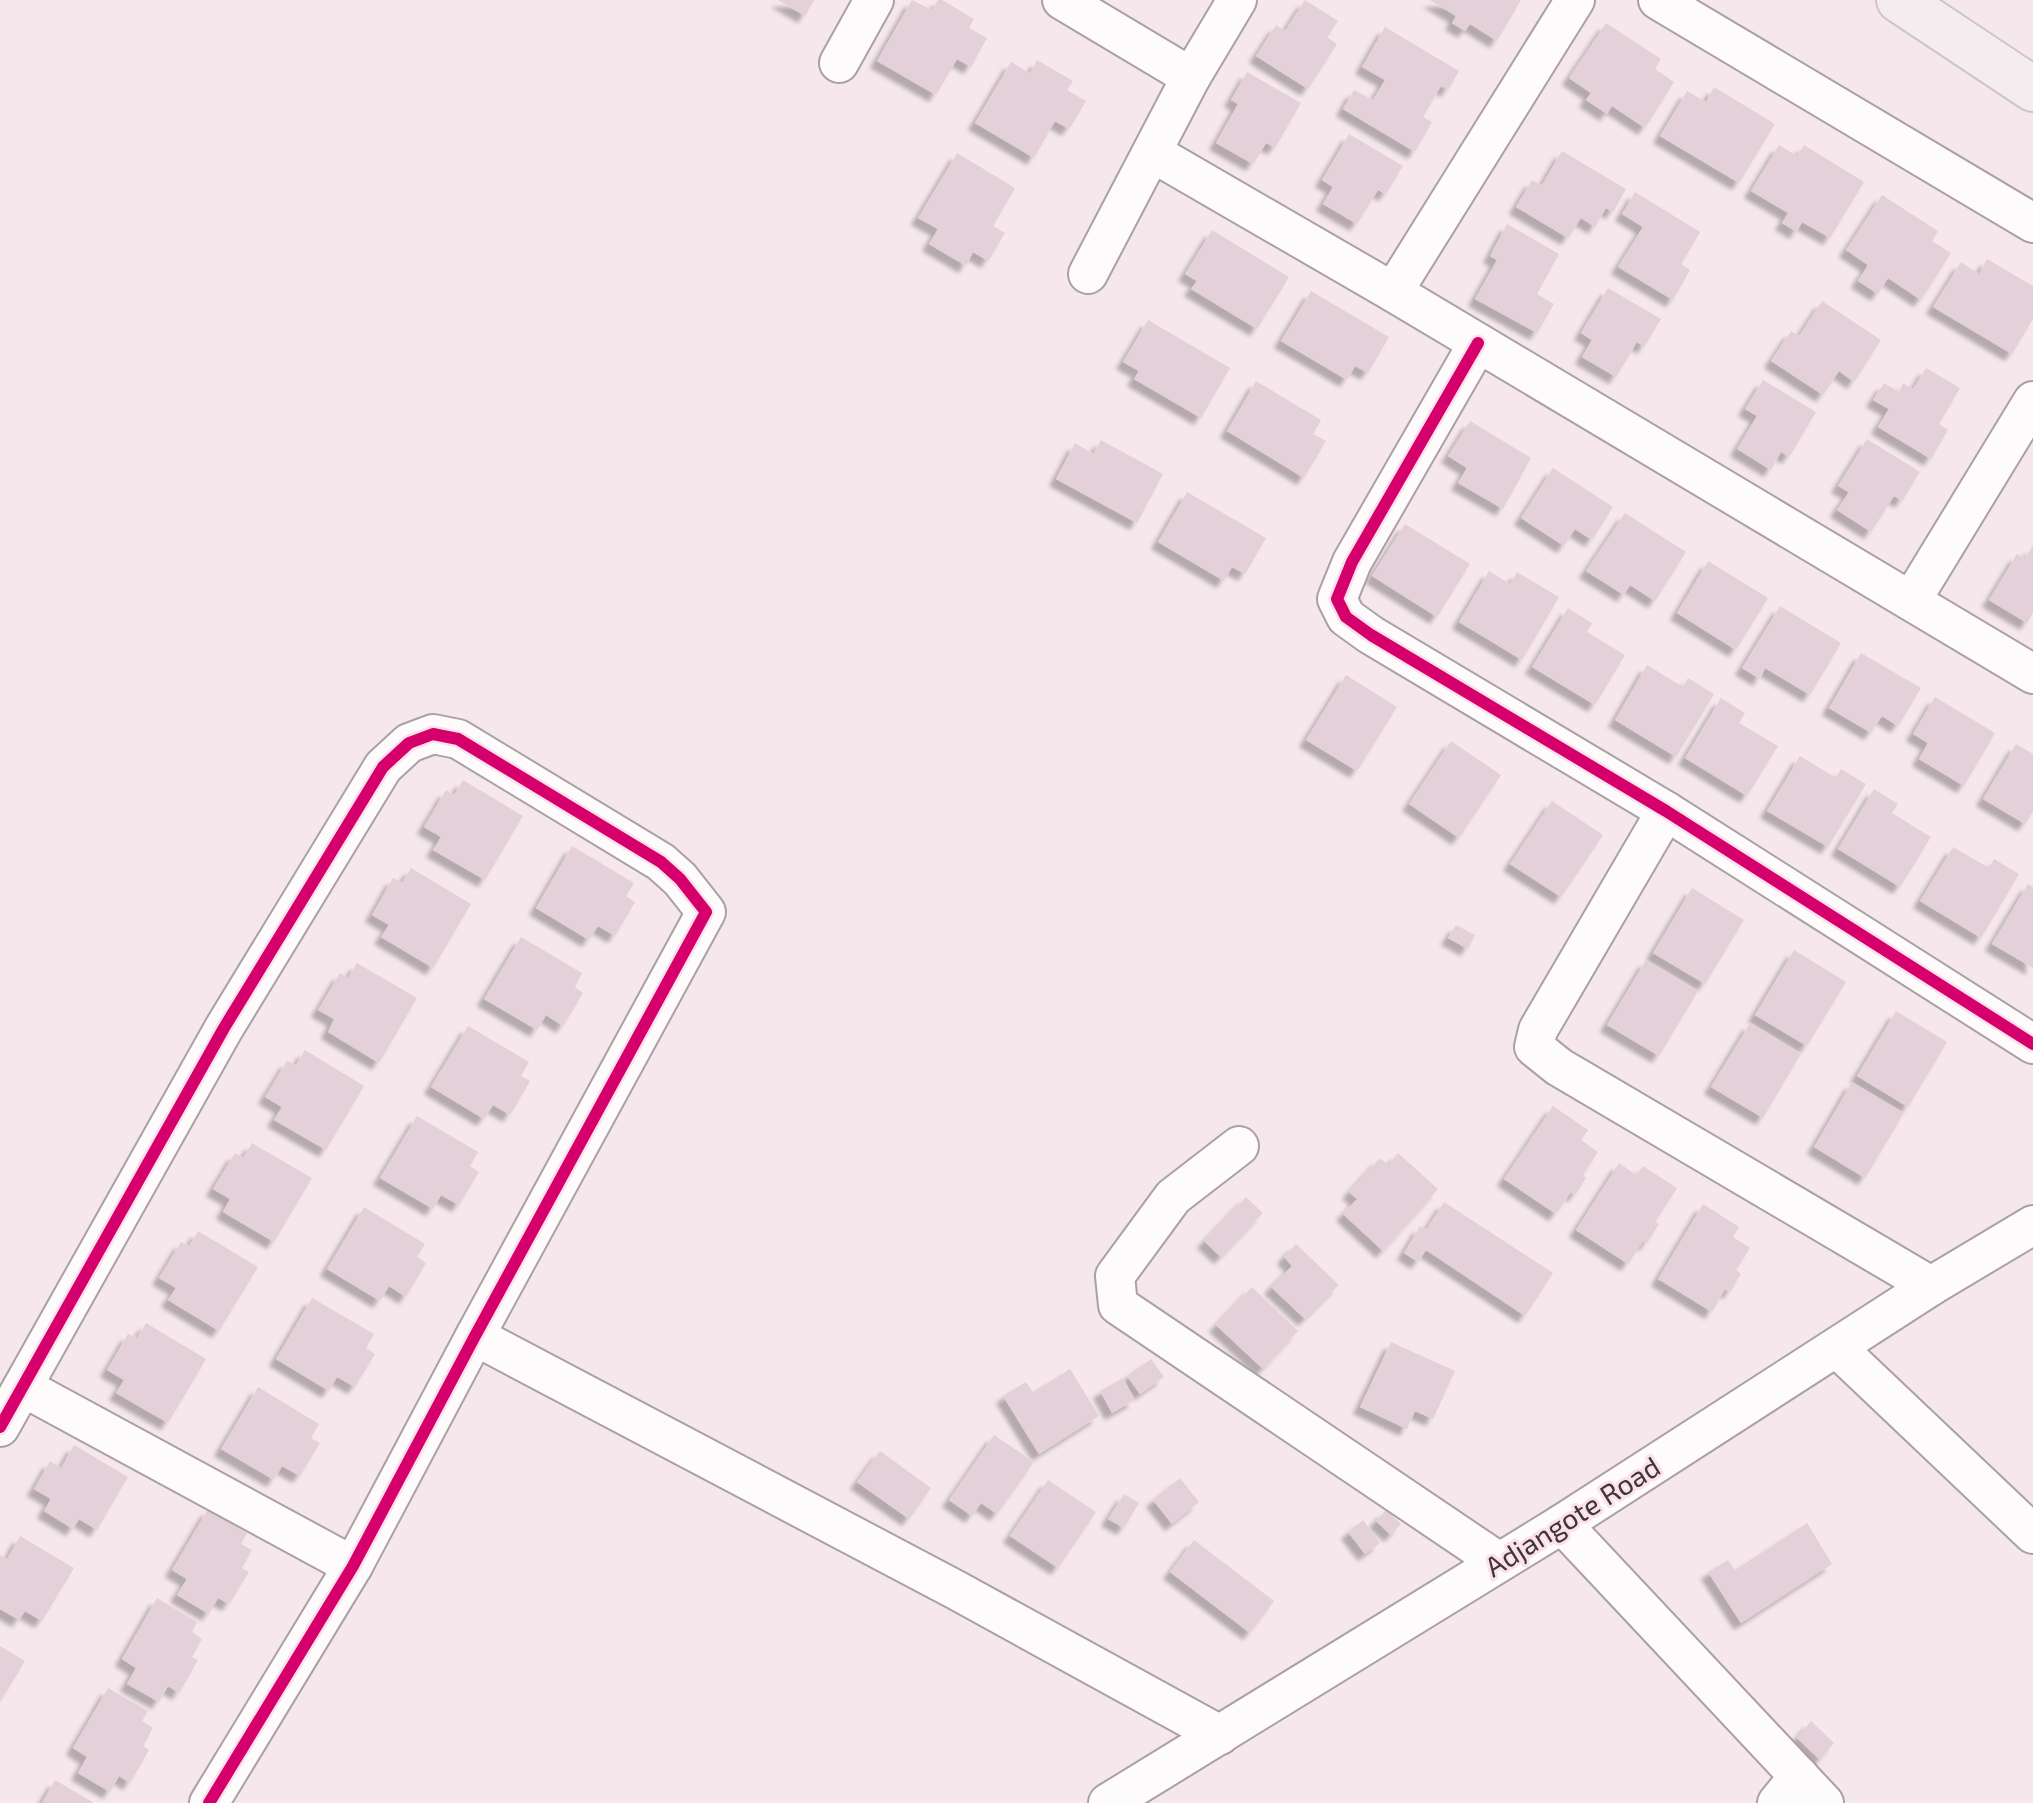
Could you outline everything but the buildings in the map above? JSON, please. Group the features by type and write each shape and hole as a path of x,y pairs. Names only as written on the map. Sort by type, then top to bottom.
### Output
{"main road":[{"path":"1899,0 2033,89"}],"street":[{"path":"839,63 874,0"},
{"path":"1062,0 1191,77"},
{"path":"1088,274 1191,77 1237,0"},
{"path":"1393,292 1575,0"},
{"path":"1658,0 2033,223"},
{"path":"1153,153 1393,292 2033,674"},
{"path":"1478,343 1352,562 1337,599 1346,617 1371,635 1666,811 2033,1044"},
{"path":"1911,601 2033,401"},
{"path":"0,1427 224,1028 383,767 409,743 433,734 458,739 661,862 680,879 706,912 353,1566 209,1803"},
{"path":"1666,811 1538,1030 1534,1047 1559,1067 1931,1286"},
{"path":"1239,1146 1173,1197 1115,1276 1118,1305 1499,1562"},
{"name":"Adjangote Road","path":"1108,1803 1562,1524 1931,1286 2033,1225"},
{"path":"475,1336 956,1590 1220,1735"},
{"path":"1837,1348 2033,1534"},
{"path":"23,1387 353,1566"},
{"path":"1562,1524 1788,1789 1824,1803"}],"cycle path":[{"path":"1478,343 1352,562 1337,599 1346,617 1371,635 1666,811 2033,1044"},
{"path":"0,1427 224,1028 383,767 409,743 433,734 458,739 661,862 680,879 706,912 353,1566 209,1803"}]}
